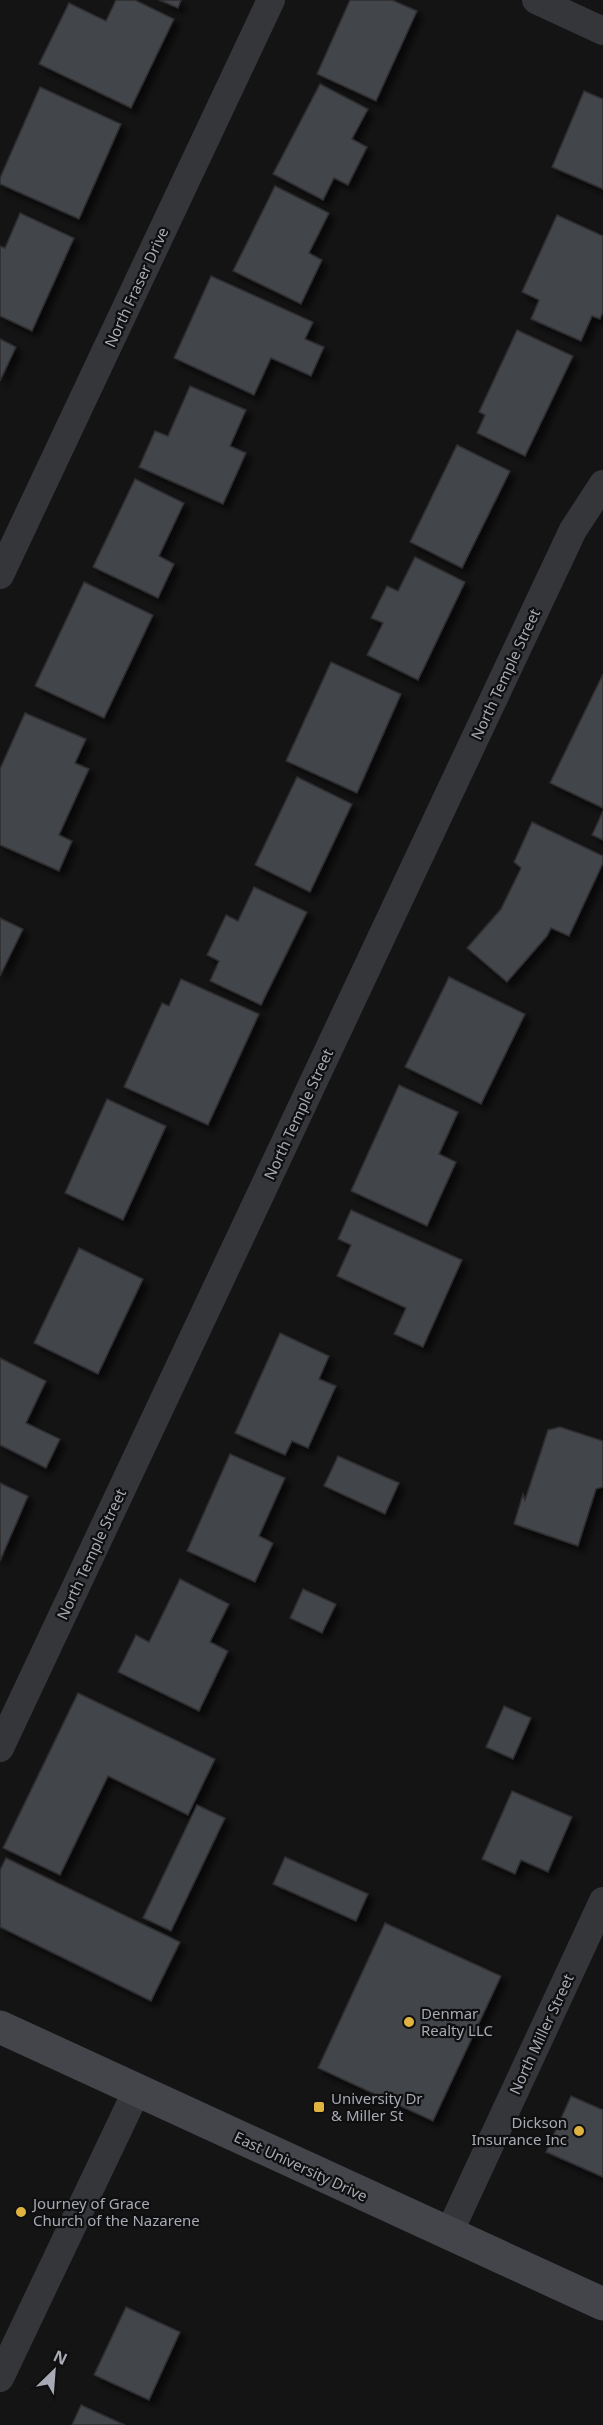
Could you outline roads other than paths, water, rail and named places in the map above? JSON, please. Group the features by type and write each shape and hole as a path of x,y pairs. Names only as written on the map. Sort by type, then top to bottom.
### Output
{"main road":[{"name":"East University Drive","path":"0,2026 603,2304"}],"street":[{"name":"North Fraser Drive","path":"0,575 271,0"},
{"path":"536,0 603,31"},
{"name":"North Temple Street","path":"0,1748 573,530 603,484"},
{"name":"North Miller Street","path":"449,2233 603,1900"},
{"path":"0,2378 137,2090"}],"place":[{"name":"Denmar Realty LLC","path":"409,2022"},
{"name":"University Dr & Miller St","path":"319,2107"},
{"name":"Dickson Insurance Inc","path":"579,2131"},
{"name":"Journey of Grace Church of the Nazarene","path":"21,2212"}]}
